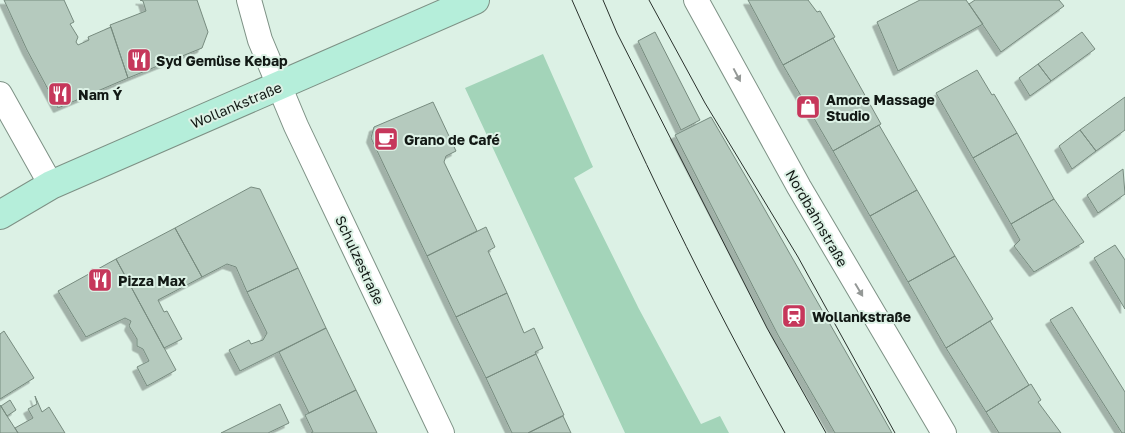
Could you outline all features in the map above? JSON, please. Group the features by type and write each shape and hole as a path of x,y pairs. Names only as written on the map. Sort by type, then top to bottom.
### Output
{"main road":[{"name":"Wollankstraße","path":"0,215 51,185 475,0"}],"street":[{"name":"Schulzestraße","path":"249,0 258,34 278,87 442,433"},
{"name":"Nordbahnstraße","path":"696,0 798,188 944,433"},
{"path":"0,94 51,185"}],"green space":[{"path":"543,54 593,167 574,178 639,309 701,424 720,416 729,433 625,433 465,88"}],"building":[{"path":"4,0 64,0 74,22 70,24 78,37 76,42 78,45 89,40 88,37 111,27 128,78 58,108 27,50"},
{"path":"140,0 197,0 208,32 202,48 128,78 110,25 146,11 143,1"},
{"path":"748,0 808,0 817,12 820,11 835,37 783,65"},
{"path":"920,0 966,0 983,24 898,71 877,22"},
{"path":"975,0 1059,0 1064,6 1001,52 969,4"},
{"path":"655,32 700,120 681,130 638,41"},
{"path":"1082,32 1095,49 1051,81 1038,64"},
{"path":"833,38 881,124 833,151 783,65"},
{"path":"1038,64 1051,81 1030,96 1019,78"},
{"path":"977,70 1017,133 973,158 936,93"},
{"path":"1125,97 1125,130 1096,151 1080,130"},
{"path":"433,102 456,151 446,156 444,162 477,231 427,256 371,138 374,127"},
{"path":"711,117 892,433 835,433 778,335 675,135"},
{"path":"879,125 917,190 870,216 833,151"},
{"path":"1080,130 1096,151 1072,169 1059,146"},
{"path":"1017,133 1054,199 1011,224 973,158"},
{"path":"1123,169 1125,194 1098,213 1087,195"},
{"path":"251,187 260,189 298,268 247,292 236,267 227,264 202,277 175,228"},
{"path":"917,190 955,256 908,282 870,216"},
{"path":"1054,199 1084,242 1034,272 1014,246 1020,240 1011,224"},
{"path":"486,227 495,247 488,251 507,293 456,317 427,256"},
{"path":"175,228 202,277 158,300 164,312 167,311 182,339 164,348 116,259"},
{"path":"1115,245 1125,260 1125,309 1094,258"},
{"path":"955,256 993,319 946,348 908,282"},
{"path":"116,259 176,370 147,386 137,367 149,361 143,349 137,346 137,339 129,326 131,321 125,318 86,337 58,291"},
{"path":"298,268 326,328 240,371 229,350 249,340 251,344 263,340 267,333 247,292"},
{"path":"507,293 524,333 534,328 543,348 535,352 536,354 486,378 456,317"},
{"path":"1072,307 1125,392 1125,433 1122,433 1050,320"},
{"path":"990,321 1029,385 986,412 946,348"},
{"path":"326,328 356,390 309,413 279,352"},
{"path":"4,331 34,378 0,399 0,334"},
{"path":"536,354 564,415 528,433 512,433 486,378"},
{"path":"1031,384 1041,400 1038,402 1061,433 999,433 986,412"},
{"path":"356,390 377,433 311,433 313,432 305,415"},
{"path":"35,396 42,412 49,407 65,433 18,433 15,428 33,418 28,409 37,404"},
{"path":"10,400 16,410 7,416 1,406"},
{"path":"280,404 289,423 268,433 221,433"},
{"path":"0,405 7,416 18,433 0,433"},
{"path":"563,416 571,433 528,433"}],"tram line":[{"path":"572,0 621,110 673,219 727,327 785,433"},
{"path":"603,0 617,33 767,328 826,433"},
{"path":"649,0 705,103 798,257 895,433"}],"place":[{"name":"Syd Gemüse Kebap","path":"139,60"},
{"name":"Nam Ý","path":"60,94"},
{"name":"Amore Massage Studio","path":"808,107"},
{"name":"Grano de Café","path":"386,139"},
{"name":"Pizza Max","path":"100,280"},
{"name":"Wollankstraße","path":"794,316"}]}
